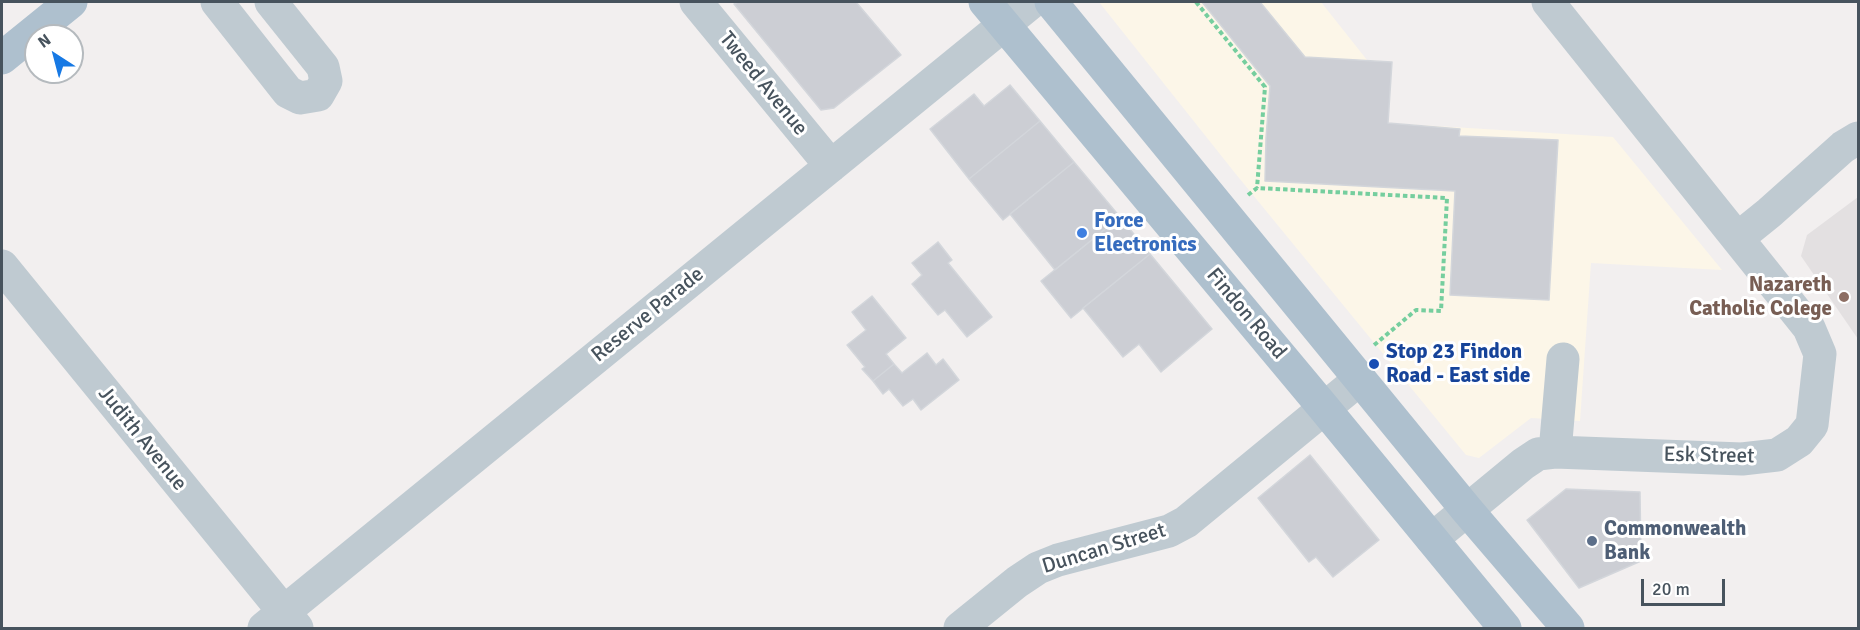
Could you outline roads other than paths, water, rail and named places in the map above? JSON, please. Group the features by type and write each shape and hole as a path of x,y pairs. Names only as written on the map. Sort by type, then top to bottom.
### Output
{"main road":[{"path":"2,58 71,2"},
{"path":"1051,2 1364,364 1467,510 1568,628"},
{"name":"Findon Road","path":"994,13 1505,628"}],"street":[{"path":"217,2 288,92 300,98 318,95 326,81 323,67 271,2"},
{"name":"Tweed Avenue","path":"696,2 831,166"},
{"name":"Reserve Parade","path":"281,623 831,166 994,13 1032,2"},
{"name":"Esk Street","path":"1432,539 1538,454 1555,452 1742,459 1777,455 1798,441 1812,425 1820,354 1809,328 1562,6"},
{"path":"1738,238 1843,147 1858,138"},
{"name":"Judith Avenue","path":"2,266 281,623"},
{"path":"1555,452 1563,359"},
{"name":"Duncan Street","path":"960,628 1038,568 1058,560 1170,531 1186,522 1324,408 1364,364"}],"place":[{"name":"Force Electronics","path":"1082,233"},
{"name":"Nazareth Catholic Colege","path":"1844,297"},
{"name":"Stop 23 Findon Road - East side","path":"1374,364"},
{"name":"Commonwealth Bank","path":"1592,541"}]}
